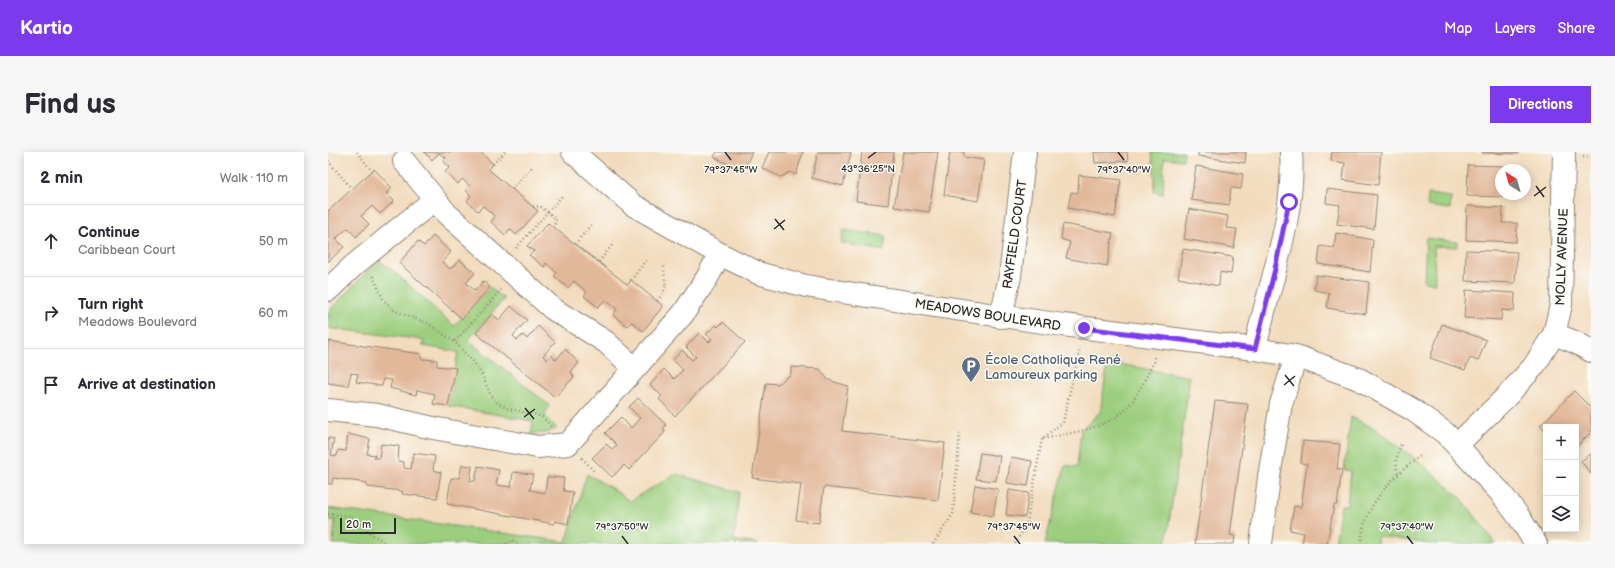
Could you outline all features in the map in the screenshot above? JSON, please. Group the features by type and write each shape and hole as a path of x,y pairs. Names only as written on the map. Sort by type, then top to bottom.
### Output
{"street":[{"name":"MEADOWS BOULEVARD","path":"573,152 633,205 720,254 758,273 806,286 1001,317 1255,349 1296,356 1360,379 1413,410 1445,433 1500,492 1520,517 1536,544"},
{"name":"RAYFIELD COURT","path":"1001,317 1010,276 1025,152"},
{"path":"1255,349 1275,269 1289,202 1291,152"},
{"name":"MOLLY AVENUE","path":"1457,445 1506,397 1534,366 1554,334 1561,304 1564,152"},
{"path":"404,161 418,177 434,200 447,214 508,269 553,309 606,342 634,368"},
{"path":"328,290 361,260 434,200"},
{"path":"328,410 377,415 433,428 538,447 568,444 683,314 707,278 720,254"},
{"path":"1554,334 1575,342 1591,351"},
{"path":"1260,544 1281,404 1296,356"}],"path":[{"path":"357,152 372,171"},
{"path":"493,164 505,152"},
{"path":"328,161 352,189"},
{"path":"512,189 533,166"},
{"path":"455,342 548,212 562,196"},
{"path":"533,207 540,206 555,218 556,221 553,226"},
{"path":"575,244 593,223"},
{"path":"599,262 616,240"},
{"path":"631,280 648,258"},
{"path":"361,260 372,276 383,299 395,311 427,322 455,342 475,364 491,396 499,404 509,409 534,414 542,418 594,471"},
{"path":"657,301 664,293 666,287 664,266"},
{"path":"1015,544 1027,522 1042,439 1063,422 1084,328"},
{"path":"1042,439 1107,423 1124,411 1139,390 1154,362 1155,353"},
{"path":"933,544 953,514 960,432"},
{"path":"1398,473 1396,467 1396,455 1402,442"},
{"path":"1361,544 1366,520 1373,505 1398,473 1420,456"},
{"path":"328,514 352,516 373,535 386,544"},
{"path":"506,544 512,540 520,544"},
{"path":"732,544 734,540"}],"green space":[{"path":"1152,152 1184,152 1183,160 1164,158 1163,194 1154,192 1155,183"},
{"path":"1428,194 1451,197 1450,209 1427,206"},
{"path":"843,230 886,236 884,251 841,243"},
{"path":"1426,238 1457,242 1457,247 1434,246 1435,283 1424,282"},
{"path":"378,260 392,270 454,326 490,287 504,299 468,340 549,405 545,416 557,428 547,433 531,434 533,421 448,406 458,352 423,346 424,340 328,328 328,312"},
{"path":"1108,362 1190,377 1166,544 1045,544 1065,465 1077,467 1081,430 1100,412"},
{"path":"1351,417 1374,428 1420,462 1462,499 1496,544 1429,544 1378,536 1377,544 1335,544 1341,505 1347,505 1351,471 1344,470"},
{"path":"587,474 613,489 629,501 676,474 739,492 734,540 759,544 333,544 335,520 328,520 328,508 566,542"}],"building":[{"path":"424,152 480,152 493,164 488,169 538,211 516,235 510,229 505,235 491,222 495,217 490,212 483,206 478,211 467,201 471,196 466,190 470,186 462,179 458,184 445,172 450,167 443,161 446,158 439,153 432,160"},
{"path":"717,152 752,152 743,171 714,157"},
{"path":"769,152 803,152 796,175 790,172 781,177 762,168"},
{"path":"818,152 851,152 843,186 812,178"},
{"path":"862,152 894,152 888,205 856,201"},
{"path":"903,152 938,152 929,212 894,207"},
{"path":"950,152 964,152 964,157 984,160 978,201 944,195"},
{"path":"1094,152 1127,152 1128,161 1095,163"},
{"path":"1198,152 1246,152 1245,163 1198,156"},
{"path":"1332,152 1381,152 1378,185 1343,180 1345,163 1331,161"},
{"path":"1518,152 1518,154 1482,153"},
{"path":"1468,165 1495,166 1495,197 1467,196"},
{"path":"1196,166 1243,174 1241,189 1231,188 1229,205 1191,200"},
{"path":"374,169 392,188 386,193 394,201 380,214 372,206 361,216 369,224 356,237 348,228 342,233 336,239 344,247 328,262 328,211"},
{"path":"1079,175 1121,180 1115,217 1068,208 1071,192 1078,193"},
{"path":"1327,189 1377,195 1374,229 1337,224 1340,205 1326,203"},
{"path":"1467,206 1503,208 1502,223 1517,223 1516,242 1466,240"},
{"path":"1189,209 1228,216 1226,228 1237,229 1234,248 1184,239"},
{"path":"548,223 628,285 631,280 663,306 643,331 632,322 627,326 613,315 617,309 605,300 598,307 584,296 587,292 574,281 568,288 554,276 557,273 546,263 544,267 529,255 534,251 527,246"},
{"path":"1063,224 1113,233 1107,266 1066,258 1070,242 1061,239"},
{"path":"1336,233 1373,240 1370,272 1318,264 1320,246 1334,248"},
{"path":"433,236 451,252 442,262 450,269 460,260 475,273 466,283 475,291 483,281 490,287 462,319 399,263 418,241 424,246"},
{"path":"1183,249 1233,257 1231,274 1220,272 1219,286 1178,278"},
{"path":"1466,250 1517,252 1515,283 1465,281"},
{"path":"1316,275 1369,282 1366,314 1327,308 1329,293 1314,290"},
{"path":"1466,290 1515,293 1514,311 1502,310 1501,320 1464,318"},
{"path":"511,306 527,320 513,336 517,340 523,335 527,339 538,326 555,342 543,356 547,360 551,355 556,360 565,349 579,363 571,372 574,377 555,397 476,333 492,314 499,320"},
{"path":"723,322 745,342 675,416 659,399 662,396 650,385 664,369 674,379 683,370 673,360 682,350 692,360 696,357 686,347 699,333 709,342 712,339 706,334 716,325 718,327"},
{"path":"1442,324 1486,340 1478,361 1470,358 1465,370 1430,358"},
{"path":"328,341 421,354 421,359 437,360 437,366 456,368 448,406 433,404 435,394 417,390 416,395 390,388 392,380 383,379 382,386 356,382 358,374 351,373 348,386 328,383"},
{"path":"791,367 820,369 828,380 848,386 842,431 945,443 938,500 824,487 819,523 796,520 801,484 752,478 766,383 778,384 791,374"},
{"path":"1574,391 1591,408 1591,432 1579,444 1579,424 1543,424 1543,429 1540,426"},
{"path":"638,398 666,425 663,429 665,432 629,470 624,465 612,477 592,458 606,444 612,449 617,445 605,433 621,417 631,428 640,418 629,407"},
{"path":"1215,401 1248,404 1230,535 1235,536 1234,544 1195,544"},
{"path":"348,434 370,439 367,454 375,455 374,458 379,458 381,444 399,446 398,461 404,462 404,468 411,469 413,453 435,456 433,470 441,472 437,498 402,494 402,491 367,487 367,483 333,478 332,484 328,484 328,438 334,439 331,455 337,456 338,450 346,451"},
{"path":"1303,441 1340,444 1337,469 1342,470 1337,505 1334,505 1327,544 1302,544 1304,533 1290,530 1294,506 1301,507 1307,464 1301,463"},
{"path":"980,453 1000,456 996,481 976,479"},
{"path":"1591,454 1591,474 1581,461"},
{"path":"1011,457 1032,461 1028,486 1007,483"},
{"path":"462,465 472,466 470,481 475,481 478,466 499,470 496,485 511,487 513,472 533,474 530,490 545,493 547,477 564,478 564,491 573,492 568,524 555,521 554,524 447,504 451,478 459,478"},
{"path":"975,485 998,489 993,516 970,512"},
{"path":"1009,490 1029,493 1025,517 1006,515"}],"place":[{"name":"École Catholique René Lamoureux parking","path":"971,383"}],"route":[{"path":"1084,328 1255,349 1275,269 1289,202"}]}
